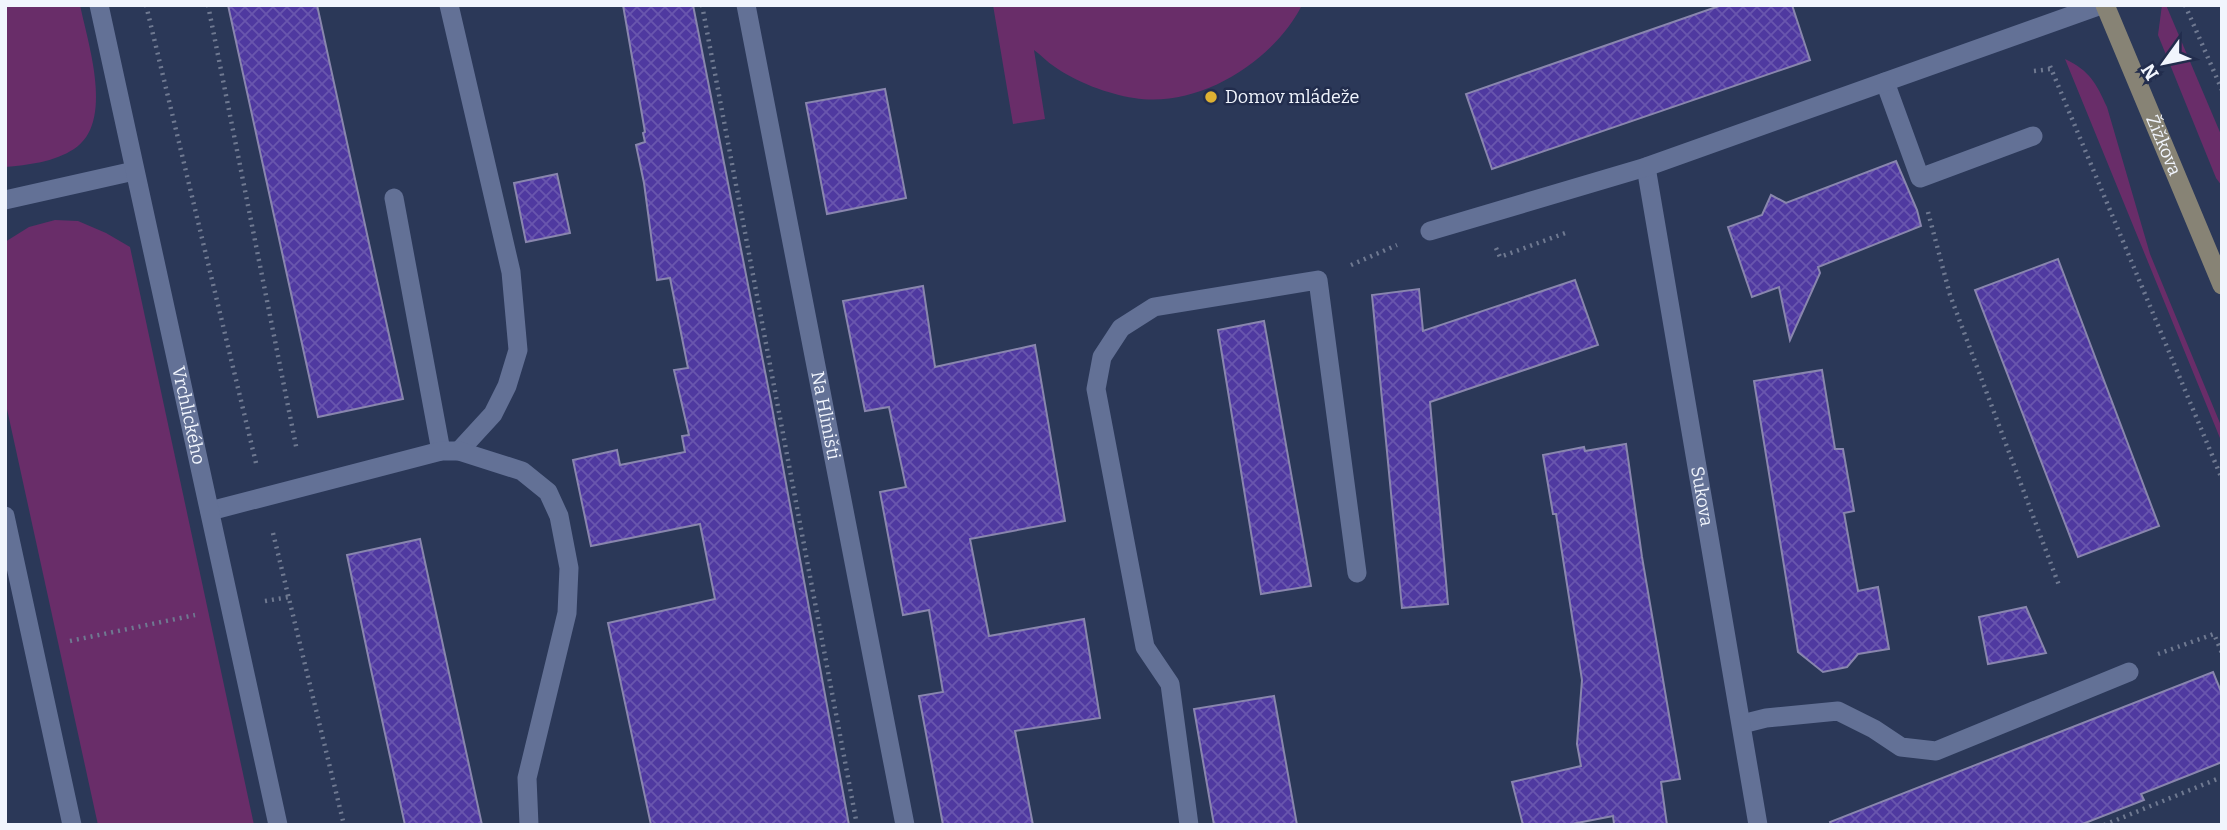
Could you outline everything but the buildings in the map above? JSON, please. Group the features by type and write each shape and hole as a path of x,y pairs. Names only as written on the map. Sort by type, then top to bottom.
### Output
{"main road":[{"name":"Žižkova","path":"2103,5 2222,285"}],"street":[{"name":"Vrchlického","path":"99,5 278,825"},
{"path":"210,510 450,451 493,414 507,386 518,350 511,272 449,5"},
{"name":"Na Hliništi","path":"746,5 905,825"},
{"path":"1430,232 1646,167 2103,5"},
{"path":"1885,82 1920,178 2033,136"},
{"name":"Sukova","path":"1646,167 1758,825"},
{"path":"5,200 134,171"},
{"path":"394,198 450,451"},
{"path":"1189,825 1170,684 1145,648 1096,388 1101,357 1121,328 1154,307 1318,280 1357,573"},
{"path":"450,451 522,471 548,492 559,516 569,568 567,613 527,778 529,825"},
{"path":"6,528 72,825"},
{"path":"1742,724 1766,718 1838,711 1874,729 1901,747 1936,751 2129,672"}],"path":[{"path":"146,5 344,825"},
{"path":"208,5 305,487"},
{"path":"702,5 857,825"},
{"path":"2185,5 2222,90"},
{"path":"2051,69 2222,479"},
{"path":"1920,178 1950,295 2060,588"},
{"path":"1500,257 1571,231"},
{"path":"1318,280 1430,232"},
{"path":"34,649 289,597"},
{"path":"2129,672 2146,658 2214,634 2222,653"},
{"path":"2104,825 2222,776"}],"shaded area":[{"path":"5,5 80,5 92,61 96,102 93,121 86,137 74,149 49,160 5,167"},
{"path":"993,5 1302,5 1273,45 1254,62 1232,77 1184,96 1134,98 1103,90 1063,72 1034,50 1045,119 1013,124"},
{"path":"2162,5 2166,5 2222,137 2222,186 2216,178 2158,35"},
{"path":"2065,59 2081,68 2091,78 2107,107 2150,254 2222,428 2222,443"},
{"path":"55,220 78,221 130,247 254,825 98,825 5,400 5,242 29,227"}],"place":[{"name":"Domov mládeže","path":"1211,97"}]}
